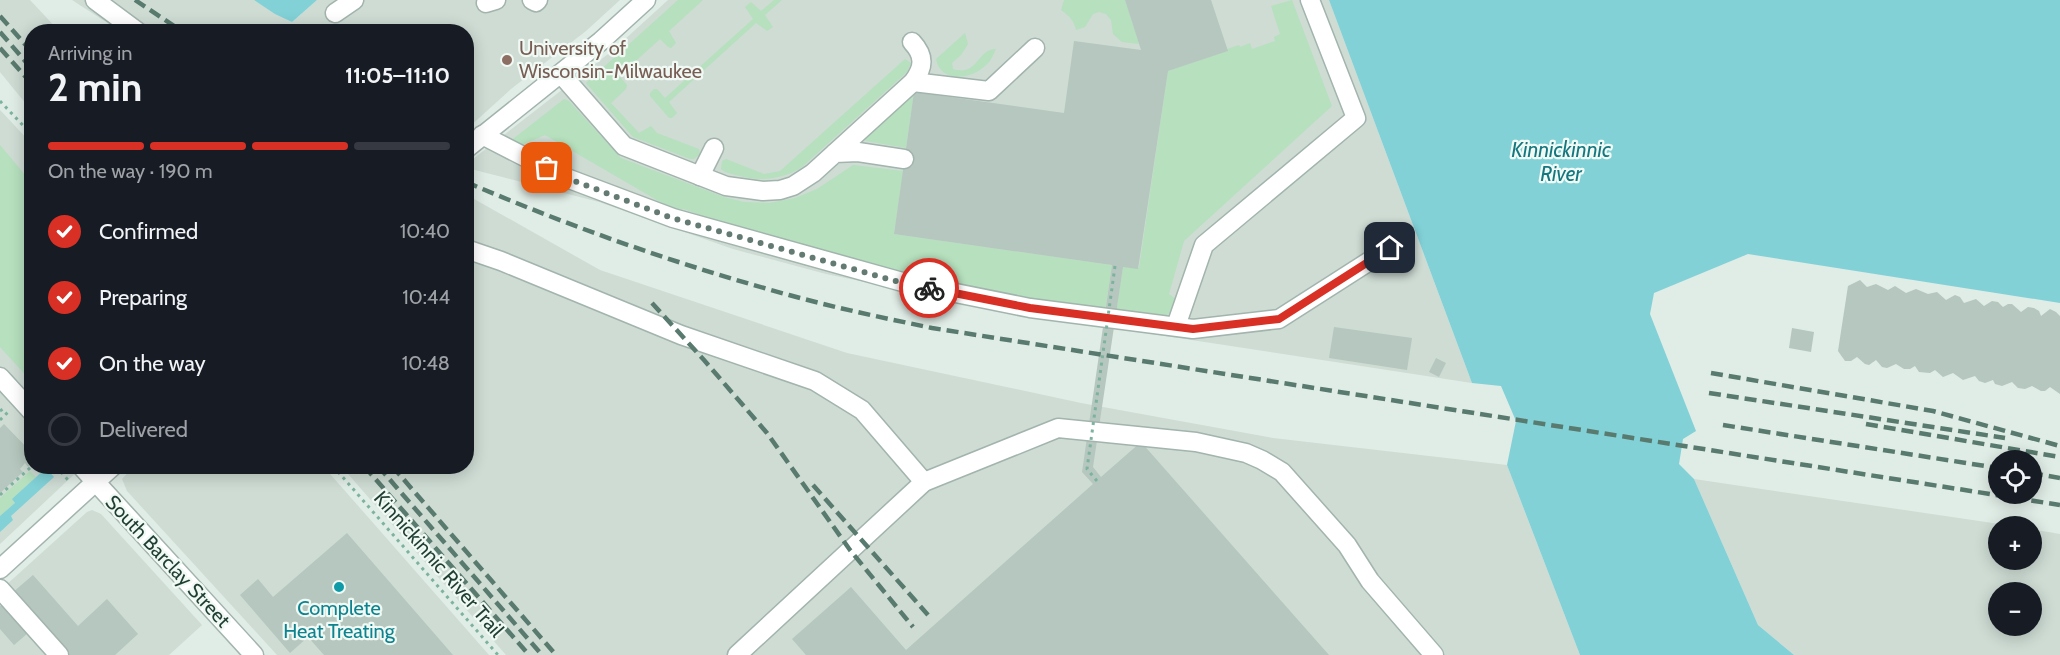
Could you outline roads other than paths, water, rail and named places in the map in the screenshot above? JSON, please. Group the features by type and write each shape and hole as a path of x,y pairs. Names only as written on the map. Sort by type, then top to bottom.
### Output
{"street":[{"path":"95,0 127,24"},
{"path":"335,13 354,0"},
{"path":"532,0 536,2 538,0"},
{"path":"474,142 561,74 646,0"},
{"path":"1176,326 1204,244 1356,118 1310,0"},
{"path":"561,74 624,146 726,186 746,190 780,189 793,186 813,173 913,82 921,71 923,61 920,51 912,42"},
{"path":"913,82 989,91 1035,48"},
{"path":"482,135 564,177 672,218 906,284 1030,308 1193,329 1279,319 1390,248"},
{"path":"700,176 714,148"},
{"path":"835,153 858,152 904,159"},
{"path":"474,252 681,335 815,381 861,411 924,482"},
{"path":"0,377 24,403"},
{"path":"737,655 924,482 1058,428 1196,442 1246,453 1282,472 1347,545 1370,581 1434,655"},
{"name":"South Barclay Street","path":"88,474 254,655"},
{"path":"0,569 104,474"},
{"path":"0,589 59,655"}],"water":[{"path":"254,0 317,0 292,22"},
{"name":"Kinnickinnic River","path":"1329,0 2060,0 2060,303 1748,254 1654,293 1650,314 1696,431 1683,439 1679,464 1694,479 1758,625 1794,655 1580,655 1507,465 1516,421 1501,386 1472,383"},
{"path":"39,474 51,474 54,477 11,516 13,520 0,532 0,516 15,503 12,499"}],"railway":[{"path":"135,0 171,24"},
{"path":"0,16 24,43"},
{"path":"0,32 24,60"},
{"path":"0,48 24,75"},
{"path":"474,185 585,230 707,271 824,304 932,328 2060,505"},
{"path":"652,303 767,433 850,550 913,627"},
{"path":"1711,373 1933,411 2060,446"},
{"path":"1709,393 2005,438"},
{"path":"1866,424 2060,457"},
{"path":"1723,425 1988,466"},
{"path":"371,474 529,655"},
{"path":"385,474 542,655"},
{"path":"399,474 556,655"},
{"path":"2042,475 2060,478"},
{"path":"813,485 928,615"}],"place":[{"name":"University of Wisconsin-Milwaukee","path":"507,60"},
{"name":"Complete Heat Treating","path":"339,587"}]}
